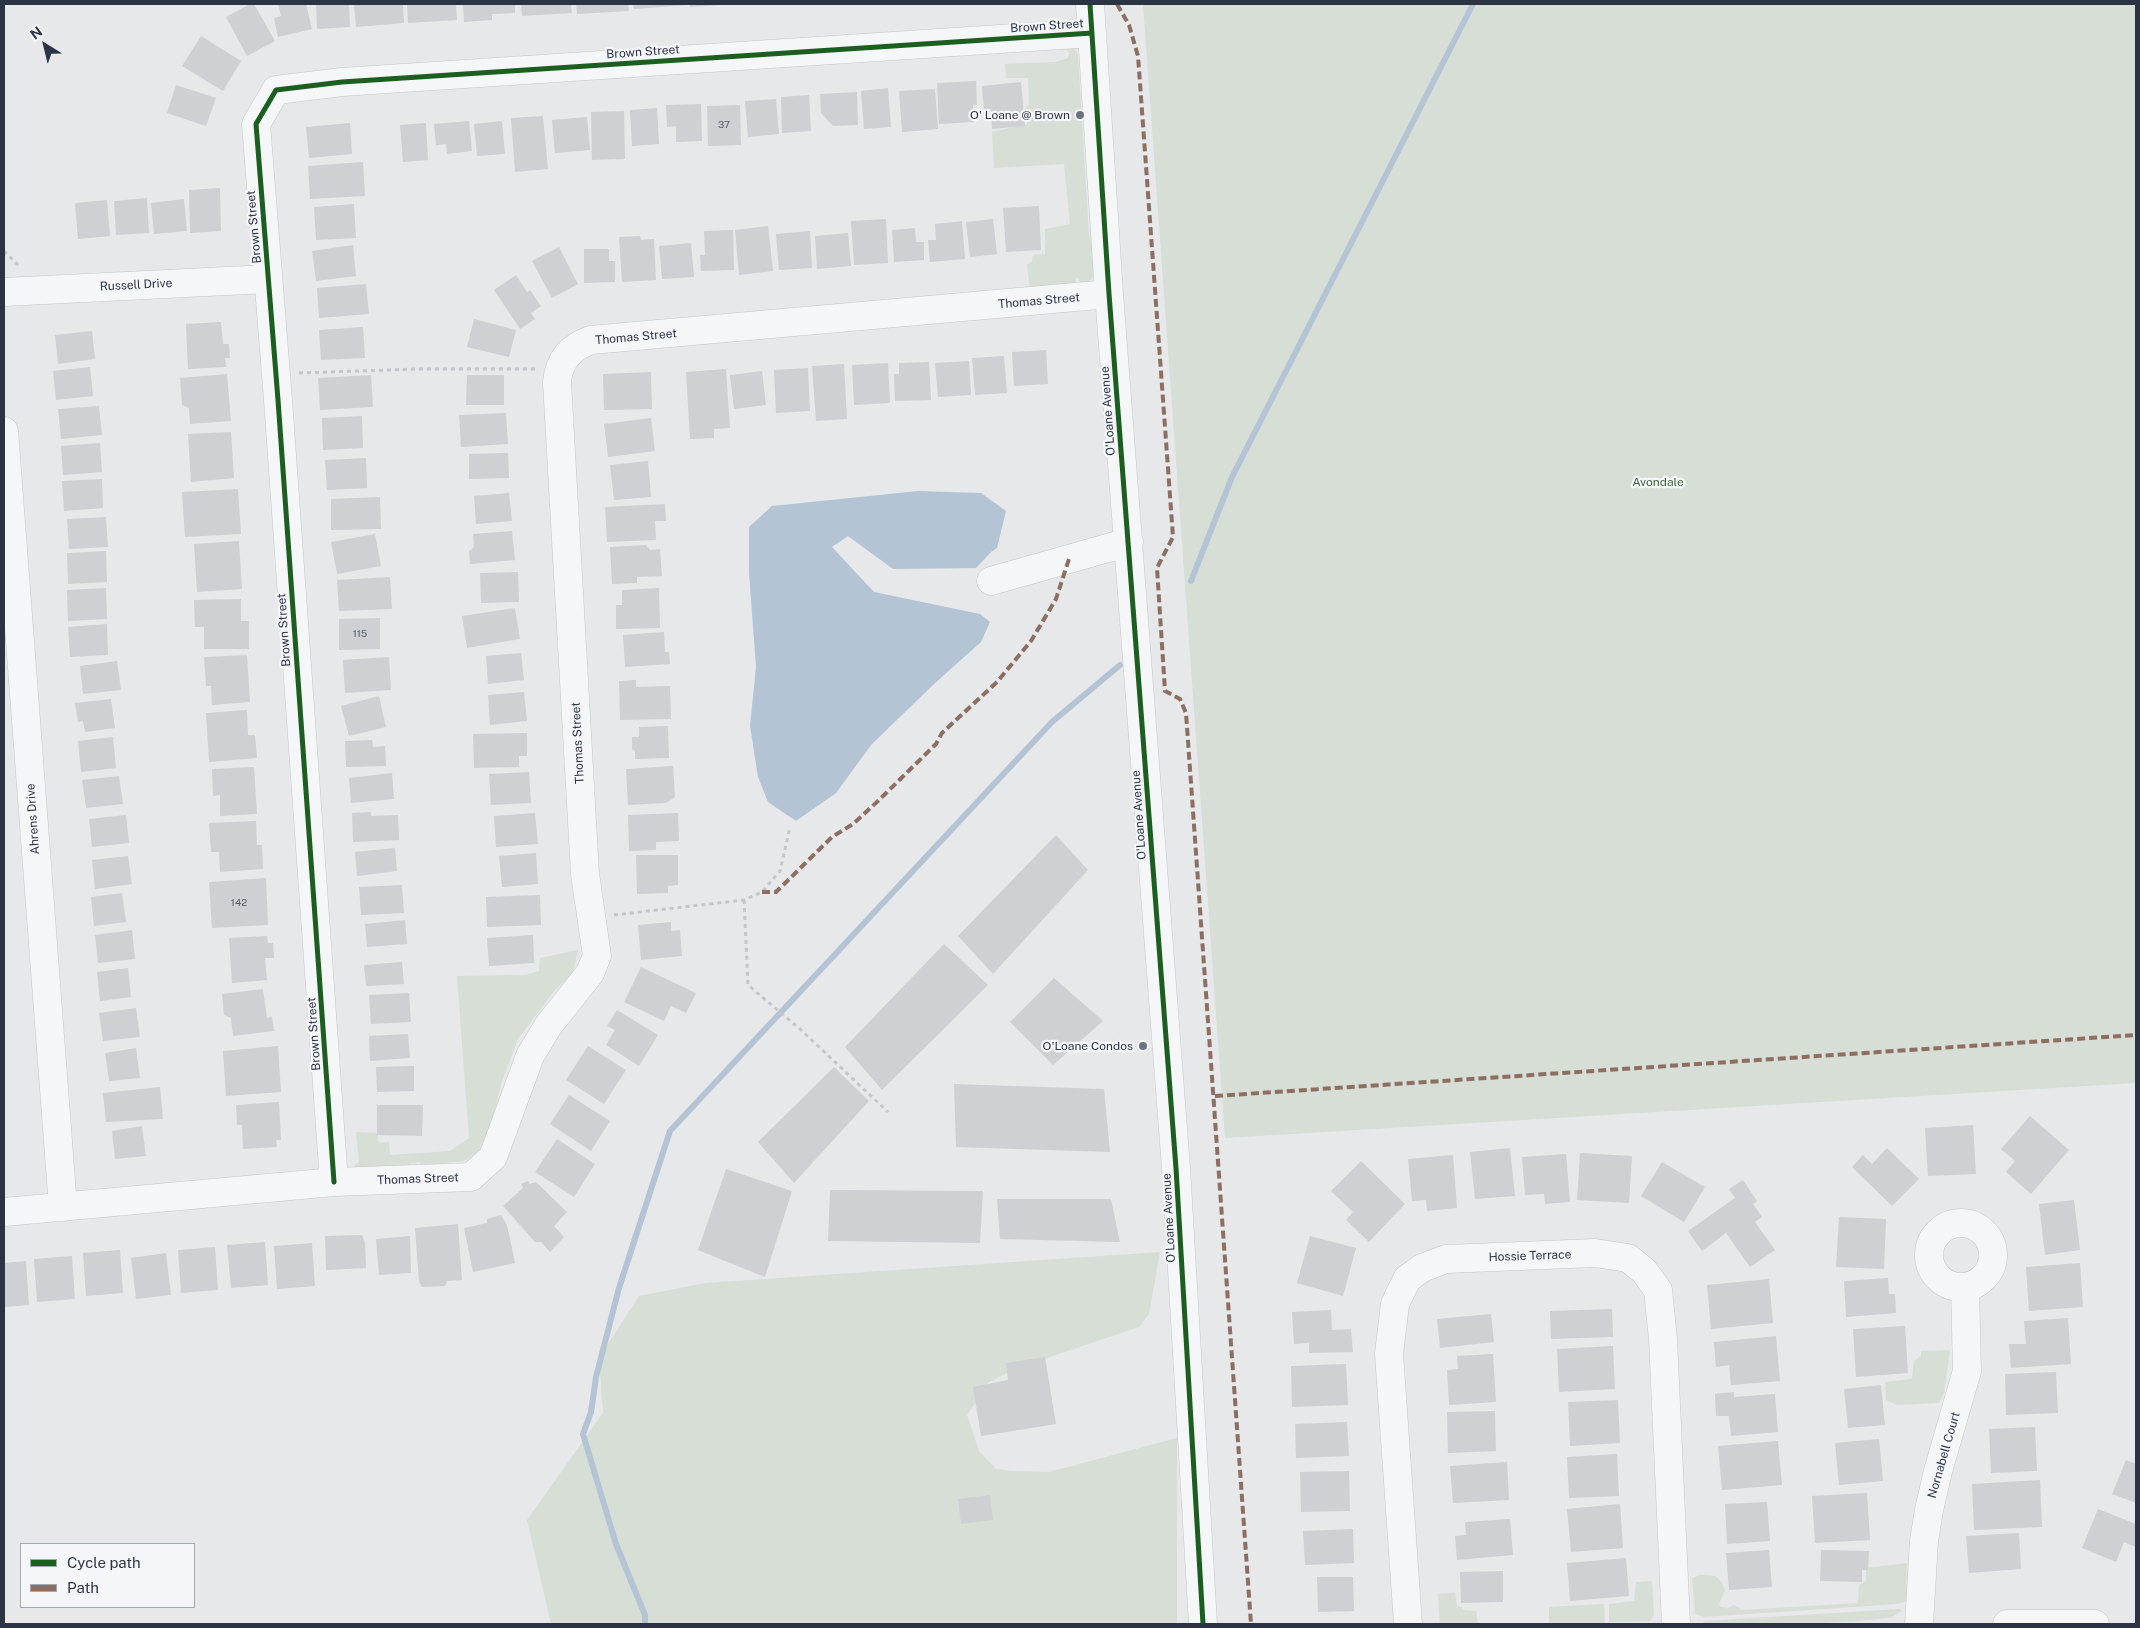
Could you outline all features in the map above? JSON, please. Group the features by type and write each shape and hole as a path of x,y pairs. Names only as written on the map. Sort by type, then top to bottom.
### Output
{"street":[{"name":"O'Loane Avenue","path":"1090,4 1176,1168 1203,1624"},
{"name":"Brown Street","path":"334,1182 276,373 256,124 276,90 336,83 1092,33"},
{"name":"Russell Drive","path":"4,292 268,279"},
{"name":"Thomas Street","path":"4,1212 334,1182 471,1177 488,1162 499,1144 530,1056 548,1026 590,973 597,956 585,874 557,382 559,369 567,355 574,348 592,340 1110,294"},
{"name":"Ahrens Drive","path":"4,431 64,1207"},
{"path":"991,582 1129,542"},
{"name":"Hossie Terrace","path":"1408,1624 1389,1354 1395,1304 1407,1279 1422,1268 1446,1259 1595,1254 1628,1258 1644,1271 1658,1290 1664,1339 1676,1624"},
{"name":"Nornabell Court","path":"1919,1624 1924,1541 1928,1510 1968,1371 1966,1286"},
{"path":"2007,1624 2095,1624"}],"path":[{"path":"276,373 417,369 559,369"},
{"path":"591,917 744,900 762,892 780,871 790,827"},
{"path":"744,900 748,985 800,1029 888,1112"}],"green space":[{"name":"Avondale","path":"1143,4 2136,4 2136,1083 1225,1138"},
{"path":"1064,44 1073,45 1078,55 1089,235 1093,246 1093,276 1091,280 1081,285 1078,278 1076,278 1076,285 1030,290 1027,265 1032,261 1033,255 1045,254 1045,229 1070,224 1064,164 994,168 992,132 1027,124 1025,108 1029,105 1028,78 1006,78 1005,64 1056,62 1068,58 1069,53"},
{"path":"578,950 573,973 555,990 518,1039 502,1081 489,1135 477,1152 464,1161 421,1166 420,1162 411,1163 412,1169 362,1171 354,1166 359,1162 356,1132 377,1133 379,1143 389,1142 390,1155 450,1151 469,1138 457,976 526,975 539,971 540,958"},
{"path":"1160,1252 1149,1314 1139,1327 1014,1369 988,1383 967,1415 979,1451 996,1469 1013,1471 1049,1472 1177,1438 1177,1624 551,1624 527,1520 603,1413 599,1358 639,1296 705,1283"},
{"path":"1921,1351 1950,1351 1944,1392 1939,1403 1897,1405 1886,1400 1885,1382 1912,1379 1914,1361 1921,1356"},
{"path":"1907,1563 1906,1601 1897,1604 1704,1617 1695,1614 1692,1578 1700,1575 1715,1576 1721,1581 1725,1590 1719,1604 1721,1607 1728,1608 1734,1605 1742,1610 1858,1603 1859,1585 1866,1581 1866,1568"},
{"path":"1652,1581 1654,1615 1650,1621 1609,1622 1609,1604 1634,1601 1636,1582"},
{"path":"1455,1593 1457,1606 1462,1607 1463,1610 1476,1611 1478,1624 1440,1624 1438,1594"},
{"path":"1604,1604 1605,1623 1535,1624 1549,1623 1549,1607"},
{"path":"1899,1609 1902,1611 1890,1618 1858,1621 1802,1624 1702,1624 1705,1621"}],"water":[{"path":"918,491 981,493 1006,511 997,548 976,568 893,569 848,536 832,547 874,592 980,614 990,622 981,642 872,744 836,793 796,821 768,802 758,777 750,726 756,667 749,573 749,527 772,506"}],"building":[{"path":"250,4 254,4 275,41 247,56 226,17"},
{"path":"278,4 306,4 312,29 278,37 274,18 281,16"},
{"path":"316,4 349,4 350,27 317,29"},
{"path":"354,4 403,4 404,23 356,27"},
{"path":"407,4 456,4 457,20 408,23"},
{"path":"463,4 515,4 515,13 492,14 492,20 464,22"},
{"path":"521,4 571,4 572,13 522,16"},
{"path":"576,4 628,4 629,11 577,14"},
{"path":"633,4 688,4 688,5 634,9"},
{"path":"690,4 720,4 720,5 690,7"},
{"path":"201,36 241,61 223,91 182,66"},
{"path":"976,81 977,105 973,105 974,122 939,124 937,83"},
{"path":"1021,82 1025,126 992,129 991,109 984,110 982,86"},
{"path":"176,85 216,98 206,126 167,113"},
{"path":"888,88 891,127 864,129 861,91"},
{"path":"935,89 938,129 902,132 899,91"},
{"path":"857,92 858,125 833,126 821,113 820,94"},
{"path":"809,95 811,131 782,133 781,97"},
{"path":"776,99 779,134 748,137 745,101"},
{"path":"701,104 702,141 676,142 676,126 667,127 666,105"},
{"path":"740,105 741,145 708,146 707,106"},
{"path":"657,108 659,144 632,146 630,110"},
{"path":"624,111 625,159 592,160 591,112"},
{"path":"543,116 548,169 515,172 511,118"},
{"path":"587,117 590,150 555,153 552,120"},
{"path":"469,121 472,151 447,154 446,144 436,145 434,124"},
{"path":"502,121 505,154 477,156 474,124"},
{"path":"350,123 352,154 309,158 306,127"},
{"path":"426,123 428,160 403,162 400,125"},
{"path":"363,162 365,196 310,199 308,166"},
{"path":"220,188 221,231 190,233 189,190"},
{"path":"147,198 149,233 116,235 114,201"},
{"path":"184,199 187,231 154,234 151,203"},
{"path":"107,200 110,236 78,239 75,203"},
{"path":"354,204 356,238 316,240 314,207"},
{"path":"1039,206 1041,250 1006,252 1003,208"},
{"path":"886,219 888,263 854,265 851,221"},
{"path":"993,219 997,254 970,257 966,222"},
{"path":"962,221 965,259 930,262 928,240 936,240 935,224"},
{"path":"768,226 773,271 739,275 735,230"},
{"path":"915,228 916,242 924,242 924,260 894,262 892,230"},
{"path":"733,230 734,270 701,271 700,255 705,255 704,231"},
{"path":"810,231 812,268 779,270 776,234"},
{"path":"848,233 851,266 817,269 815,236"},
{"path":"640,236 641,240 654,239 656,280 622,282 619,237"},
{"path":"691,243 694,277 662,279 659,246"},
{"path":"353,245 356,276 316,281 312,251"},
{"path":"559,247 578,284 552,298 532,261"},
{"path":"584,249 609,249 609,261 615,261 615,282 584,283"},
{"path":"516,275 527,292 530,290 541,306 531,313 535,319 520,329 494,290"},
{"path":"366,284 369,314 319,318 317,288"},
{"path":"474,319 516,330 509,357 467,347"},
{"path":"221,322 223,344 229,344 230,358 225,358 226,367 188,369 186,324"},
{"path":"363,327 365,358 321,360 319,330"},
{"path":"92,331 95,359 58,364 55,335"},
{"path":"1046,350 1048,384 1014,386 1012,352"},
{"path":"1004,356 1007,393 975,395 972,358"},
{"path":"969,361 971,395 938,397 935,363"},
{"path":"929,362 931,400 895,401 894,374 899,374 899,363"},
{"path":"888,363 890,403 854,405 852,365"},
{"path":"844,364 847,419 816,421 812,366"},
{"path":"90,367 93,396 56,400 53,371"},
{"path":"808,368 810,411 776,413 774,370"},
{"path":"726,369 730,428 714,429 714,438 690,439 686,372"},
{"path":"762,371 766,405 734,409 730,375"},
{"path":"651,372 652,409 604,410 603,374"},
{"path":"227,374 231,421 190,424 189,408 182,405 180,378"},
{"path":"371,375 373,407 320,410 318,378"},
{"path":"467,375 504,375 504,405 466,405"},
{"path":"99,406 102,435 61,439 58,409"},
{"path":"506,413 508,444 461,447 459,415"},
{"path":"362,416 363,448 323,450 322,418"},
{"path":"651,418 655,451 608,457 604,424"},
{"path":"231,432 234,478 191,482 188,434"},
{"path":"100,443 102,472 63,475 61,446"},
{"path":"508,453 509,478 469,479 469,454"},
{"path":"366,458 367,488 327,490 325,460"},
{"path":"648,461 651,497 614,500 610,465"},
{"path":"102,479 103,508 64,511 62,481"},
{"path":"238,489 241,534 185,537 182,492"},
{"path":"509,493 512,521 476,524 474,496"},
{"path":"380,497 381,529 331,530 331,499"},
{"path":"665,504 666,521 655,521 656,540 607,542 605,507"},
{"path":"106,517 108,547 69,549 67,519"},
{"path":"512,531 515,560 470,564 469,551 474,547 473,534"},
{"path":"375,534 381,566 337,574 331,542"},
{"path":"239,541 242,589 197,592 194,544"},
{"path":"646,545 650,550 660,549 662,576 637,577 637,583 612,584 610,547"},
{"path":"106,551 107,582 68,584 67,553"},
{"path":"518,572 519,602 481,603 480,573"},
{"path":"390,577 392,609 339,611 337,580"},
{"path":"106,588 107,619 68,621 67,590"},
{"path":"659,588 660,628 616,629 616,605 622,605 622,590"},
{"path":"241,599 241,621 249,621 249,649 204,649 204,627 195,627 194,600"},
{"path":"515,608 520,639 467,648 462,616"},
{"path":"380,618 380,649 339,650 339,619"},
{"path":"107,624 108,655 70,657 68,627"},
{"path":"664,632 665,652 669,652 670,664 625,667 623,635"},
{"path":"521,653 524,680 488,684 486,656"},
{"path":"247,655 250,702 212,705 211,686 206,686 204,657"},
{"path":"389,657 391,690 345,693 343,660"},
{"path":"117,661 121,690 83,694 80,666"},
{"path":"636,680 636,687 670,686 671,719 620,720 619,681"},
{"path":"524,692 527,721 490,725 488,695"},
{"path":"379,696 386,727 349,736 341,706"},
{"path":"111,699 115,728 85,732 83,721 78,722 75,703"},
{"path":"247,710 248,735 255,735 257,758 209,762 206,713"},
{"path":"668,726 669,758 635,759 635,751 632,749 632,737 639,737 639,727"},
{"path":"527,733 527,756 519,756 519,767 474,768 473,734"},
{"path":"113,737 116,768 81,772 78,741"},
{"path":"372,740 373,747 385,746 386,766 346,767 345,741"},
{"path":"673,766 675,797 666,803 628,805 626,769"},
{"path":"254,767 257,814 220,816 220,795 213,796 212,769"},
{"path":"529,772 531,803 491,805 489,774"},
{"path":"392,773 394,799 351,803 349,778"},
{"path":"119,776 123,804 86,808 82,780"},
{"path":"371,812 371,816 398,815 399,840 353,842 352,813"},
{"path":"535,813 538,844 496,847 494,816"},
{"path":"678,813 679,841 656,842 656,850 629,851 628,815"},
{"path":"126,815 129,843 92,847 89,819"},
{"path":"256,821 257,845 262,845 263,869 220,872 219,852 211,852 209,823"},
{"path":"1056,835 1088,870 993,974 958,936"},
{"path":"395,848 397,871 357,876 355,852"},
{"path":"536,853 538,884 502,887 499,856"},
{"path":"636,855 678,855 678,885 668,886 668,893 637,894"},
{"path":"128,856 132,884 95,889 92,860"},
{"path":"266,878 268,925 212,928 209,882"},
{"path":"402,885 404,913 361,915 359,887"},
{"path":"122,893 126,922 94,926 91,897"},
{"path":"540,895 541,925 487,927 486,897"},
{"path":"405,920 407,944 367,947 365,924"},
{"path":"671,922 671,931 680,930 682,956 641,960 638,925"},
{"path":"132,930 135,959 98,963 95,935"},
{"path":"533,935 534,963 489,966 487,938"},
{"path":"267,936 268,943 273,943 274,958 265,958 267,980 232,983 229,938"},
{"path":"944,944 988,985 882,1090 845,1047"},
{"path":"402,962 404,984 366,986 364,965"},
{"path":"641,967 696,993 686,1013 671,1006 664,1021 624,1002"},
{"path":"128,968 131,997 100,1001 97,972"},
{"path":"1054,978 1103,1021 1053,1065 1010,1022"},
{"path":"263,989 267,1018 272,1017 274,1031 233,1036 231,1018 224,1015 222,994"},
{"path":"409,993 411,1022 371,1024 369,995"},
{"path":"136,1008 140,1037 103,1041 99,1013"},
{"path":"617,1010 658,1035 639,1066 606,1045 615,1030 607,1026"},
{"path":"408,1034 410,1058 370,1061 369,1036"},
{"path":"278,1046 281,1092 226,1096 223,1051"},
{"path":"588,1046 626,1070 604,1104 566,1080"},
{"path":"136,1048 140,1078 109,1081 105,1053"},
{"path":"414,1066 414,1091 377,1092 376,1067"},
{"path":"834,1067 869,1101 794,1183 758,1142"},
{"path":"954,1084 1104,1089 1110,1152 956,1147"},
{"path":"160,1087 163,1119 106,1122 103,1093"},
{"path":"569,1095 610,1121 591,1151 550,1124"},
{"path":"279,1102 281,1140 276,1140 277,1147 243,1149 242,1125 237,1125 236,1105"},
{"path":"377,1105 423,1105 422,1136 377,1135"},
{"path":"2030,1116 2069,1150 2031,1194 2006,1172 2015,1161 2001,1149"},
{"path":"1973,1125 1976,1174 1928,1176 1925,1128"},
{"path":"142,1126 146,1156 115,1159 112,1131"},
{"path":"557,1139 595,1164 574,1197 535,1172"},
{"path":"1510,1148 1515,1196 1475,1199 1470,1152"},
{"path":"1887,1148 1919,1179 1892,1206 1852,1167 1863,1155 1872,1164"},
{"path":"1580,1153 1632,1156 1629,1203 1577,1200"},
{"path":"1566,1154 1570,1202 1545,1204 1544,1194 1525,1195 1522,1157"},
{"path":"1453,1155 1457,1208 1427,1211 1426,1200 1412,1201 1408,1159"},
{"path":"1361,1161 1405,1204 1369,1242 1346,1220 1353,1212 1331,1191"},
{"path":"1662,1162 1705,1187 1684,1222 1641,1196"},
{"path":"726,1169 792,1191 765,1277 698,1250"},
{"path":"1743,1180 1757,1201 1753,1204 1762,1217 1755,1222 1775,1250 1750,1267 1726,1233 1702,1251 1688,1231 1735,1198 1729,1189"},
{"path":"528,1181 530,1184 536,1182 567,1212 554,1226 564,1237 550,1252 541,1242 535,1242 503,1206 523,1188 521,1184"},
{"path":"830,1190 983,1191 980,1243 828,1241"},
{"path":"997,1199 1111,1199 1120,1242 1000,1239"},
{"path":"2074,1200 2080,1250 2045,1255 2039,1204"},
{"path":"501,1215 507,1225 515,1263 473,1272 464,1228 487,1223 487,1219"},
{"path":"1839,1217 1886,1219 1884,1269 1836,1267"},
{"path":"458,1224 462,1280 447,1281 445,1286 422,1287 419,1282 415,1228"},
{"path":"362,1235 365,1243 366,1268 326,1270 325,1236"},
{"path":"410,1236 411,1273 379,1275 376,1239"},
{"path":"1310,1236 1356,1248 1343,1296 1297,1283"},
{"path":"265,1242 268,1285 231,1288 227,1245"},
{"path":"312,1243 315,1286 277,1289 274,1246"},
{"path":"215,1247 218,1290 181,1293 178,1250"},
{"path":"120,1250 123,1293 86,1296 83,1253"},
{"path":"166,1253 171,1295 136,1299 131,1258"},
{"path":"72,1256 75,1299 37,1302 34,1259"},
{"path":"26,1261 29,1305 4,1307 4,1263"},
{"path":"2080,1263 2083,1307 2029,1311 2026,1267"},
{"path":"1888,1278 1889,1294 1895,1294 1896,1313 1846,1317 1844,1281"},
{"path":"1769,1279 1773,1323 1711,1329 1707,1285"},
{"path":"1612,1309 1613,1337 1551,1339 1550,1311"},
{"path":"1331,1310 1332,1330 1351,1329 1353,1352 1309,1353 1309,1343 1294,1344 1292,1312"},
{"path":"1491,1314 1494,1342 1440,1348 1437,1319"},
{"path":"2068,1318 2071,1364 2011,1368 2009,1344 2026,1344 2024,1321"},
{"path":"1905,1326 1908,1373 1856,1377 1853,1329"},
{"path":"1776,1336 1780,1381 1731,1385 1729,1365 1716,1367 1714,1342"},
{"path":"1613,1346 1615,1389 1559,1392 1557,1349"},
{"path":"1493,1354 1496,1402 1449,1405 1447,1370 1458,1369 1457,1356"},
{"path":"1045,1357 1056,1424 981,1436 973,1387 1008,1380 1006,1363"},
{"path":"1346,1364 1348,1405 1292,1407 1291,1366"},
{"path":"2056,1372 2058,1413 2006,1415 2005,1374"},
{"path":"1881,1385 1885,1425 1848,1428 1844,1389"},
{"path":"1734,1392 1734,1397 1775,1394 1778,1432 1731,1436 1729,1416 1716,1416 1715,1394"},
{"path":"1618,1400 1620,1443 1570,1446 1568,1402"},
{"path":"1495,1411 1496,1451 1448,1453 1447,1412"},
{"path":"1347,1422 1349,1456 1296,1458 1295,1424"},
{"path":"2035,1427 2037,1471 1991,1473 1989,1429"},
{"path":"1879,1439 1883,1481 1839,1485 1835,1443"},
{"path":"1778,1441 1782,1485 1722,1490 1718,1446"},
{"path":"1617,1454 1619,1496 1569,1498 1567,1457"},
{"path":"2126,1460 2136,1464 2136,1503 2112,1494"},
{"path":"1507,1462 1509,1500 1453,1503 1450,1466"},
{"path":"1349,1471 1350,1511 1301,1512 1300,1472"},
{"path":"2040,1480 2042,1527 1974,1530 1972,1484"},
{"path":"1867,1493 1870,1540 1815,1543 1812,1496"},
{"path":"990,1495 993,1520 961,1524 958,1499"},
{"path":"1767,1502 1770,1541 1727,1544 1725,1504"},
{"path":"1620,1504 1623,1548 1571,1552 1567,1509"},
{"path":"2098,1509 2136,1524 2136,1547 2124,1542 2116,1562 2082,1548"},
{"path":"1510,1519 1513,1555 1457,1560 1455,1536 1466,1535 1465,1522"},
{"path":"1353,1529 1354,1563 1305,1565 1303,1531"},
{"path":"2019,1533 2021,1569 1969,1573 1966,1536"},
{"path":"1769,1550 1772,1587 1729,1590 1726,1553"},
{"path":"1821,1550 1869,1551 1868,1570 1862,1570 1862,1582 1820,1581"},
{"path":"1626,1558 1629,1596 1570,1601 1567,1563"},
{"path":"1503,1571 1503,1602 1461,1603 1460,1572"},
{"path":"1317,1577 1353,1577 1354,1611 1318,1612"}],"waterway":[{"path":"1191,581 1232,477 1473,4"},
{"path":"645,1624 645,1615 616,1544 583,1434 591,1412 596,1377 619,1288 670,1131 1052,722 1120,665"}],"marked path":[{"path":"1117,4 1129,25 1138,56 1173,537 1157,568 1165,691 1180,699 1186,713 1251,1624"},
{"path":"762,892 776,892 832,837 853,824 936,744 942,733 997,682 1031,641 1056,599 1069,559"},
{"path":"1215,1096 2136,1035"}],"cycle path":[{"path":"1090,4 1109,294 1176,1168 1203,1624"},
{"path":"334,1182 278,400 256,124 276,90 342,82 1092,33"}],"place":[{"name":"O' Loane @ Brown","path":"1080,115"},
{"name":"O'Loane Condos","path":"1143,1046"}]}
